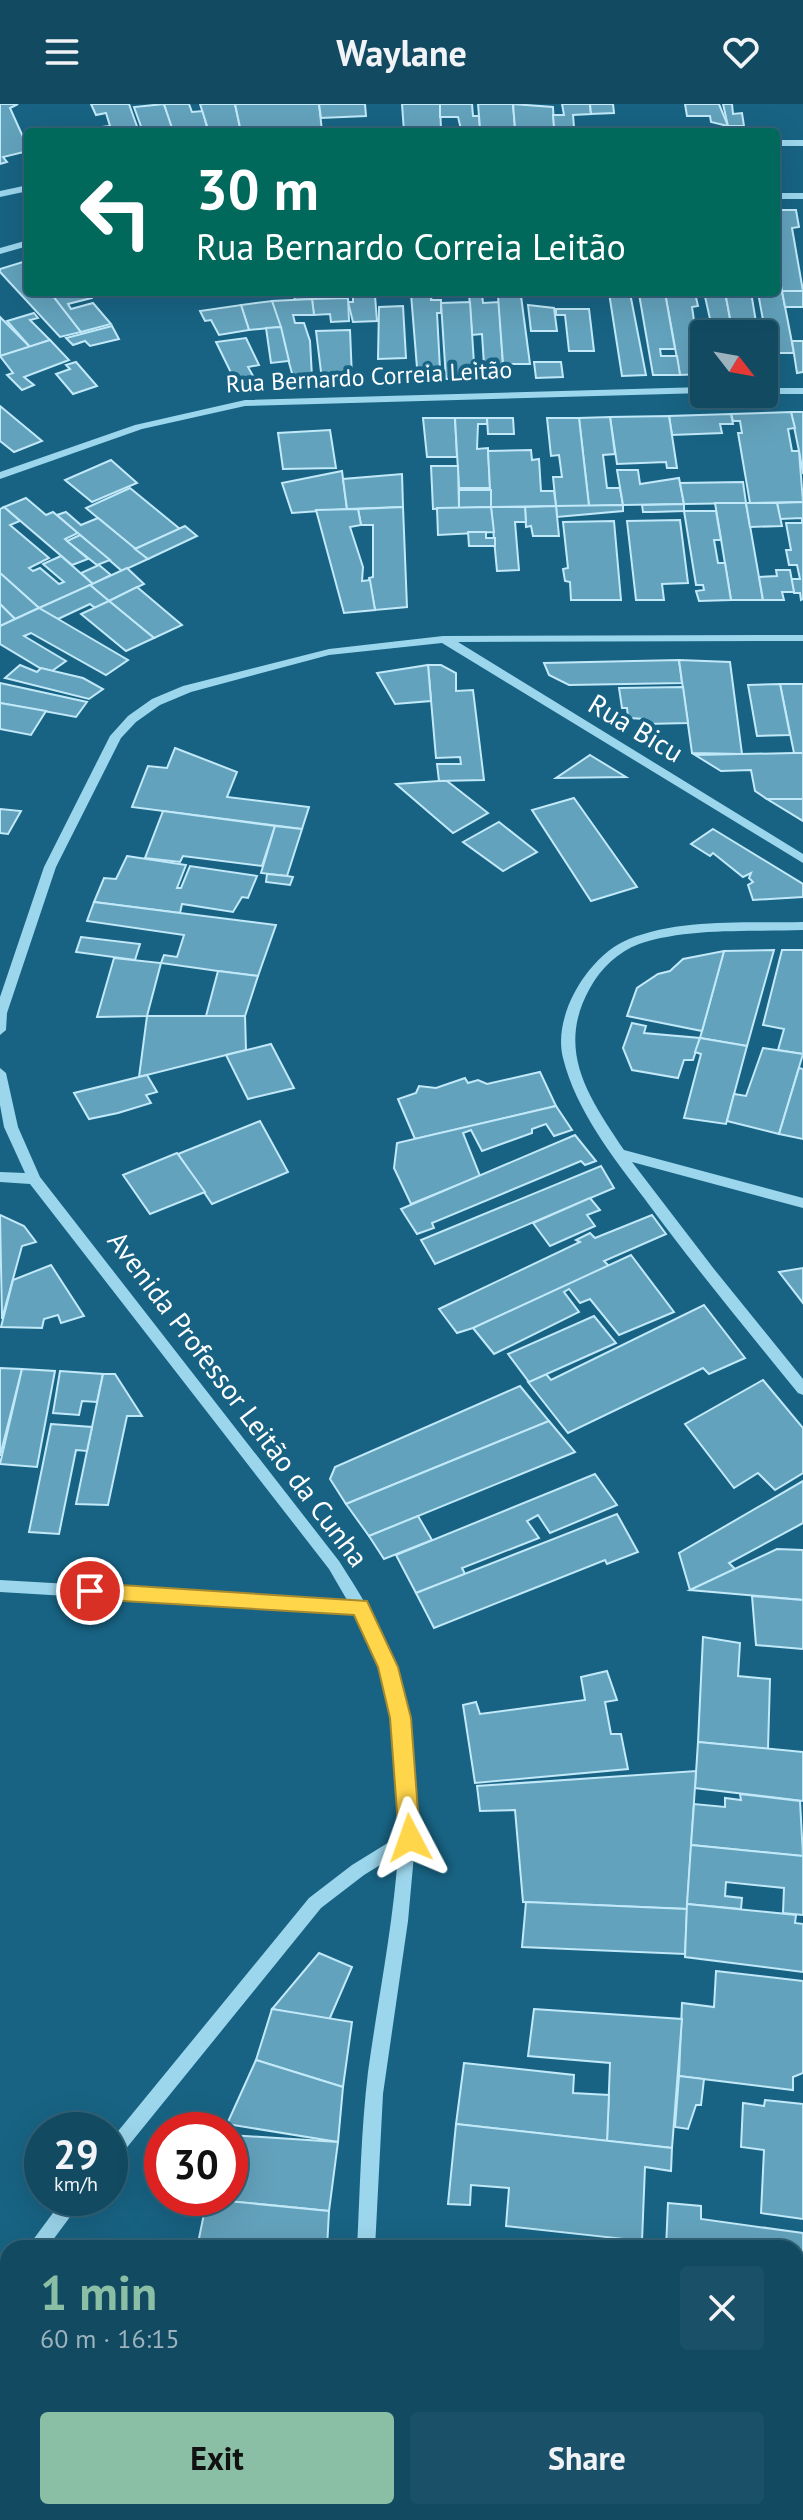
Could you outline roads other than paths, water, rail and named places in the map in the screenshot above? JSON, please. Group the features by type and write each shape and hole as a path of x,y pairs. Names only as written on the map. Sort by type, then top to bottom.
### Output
{"street":[{"path":"780,143 803,143"},
{"path":"0,194 24,189"},
{"path":"780,196 803,196"},
{"path":"0,251 24,244"},
{"name":"Rua Bernardo Correia Leitão","path":"0,476 139,427 245,403 690,390"},
{"path":"778,391 803,391"},
{"path":"0,1030 1,1013 50,867 116,736 132,719 156,702 187,689 329,652 443,639 803,638"},
{"name":"Rua Bicu","path":"443,639 803,859"},
{"path":"803,926 696,931 651,938 619,948 592,973 572,1012 568,1054 576,1082 618,1153 803,1389"},
{"name":"Avenida Professor Leitão da Cunha","path":"0,1073 11,1127 34,1179 334,1565 360,1607 388,1667 400,1718 410,1838 377,2076 367,2240"},
{"path":"618,1153 803,1203"},
{"path":"0,1177 34,1179"},
{"path":"0,1586 360,1607"},
{"path":"128,2133 315,1903 358,1870 410,1838"},
{"path":"42,2240 61,2216"}]}
